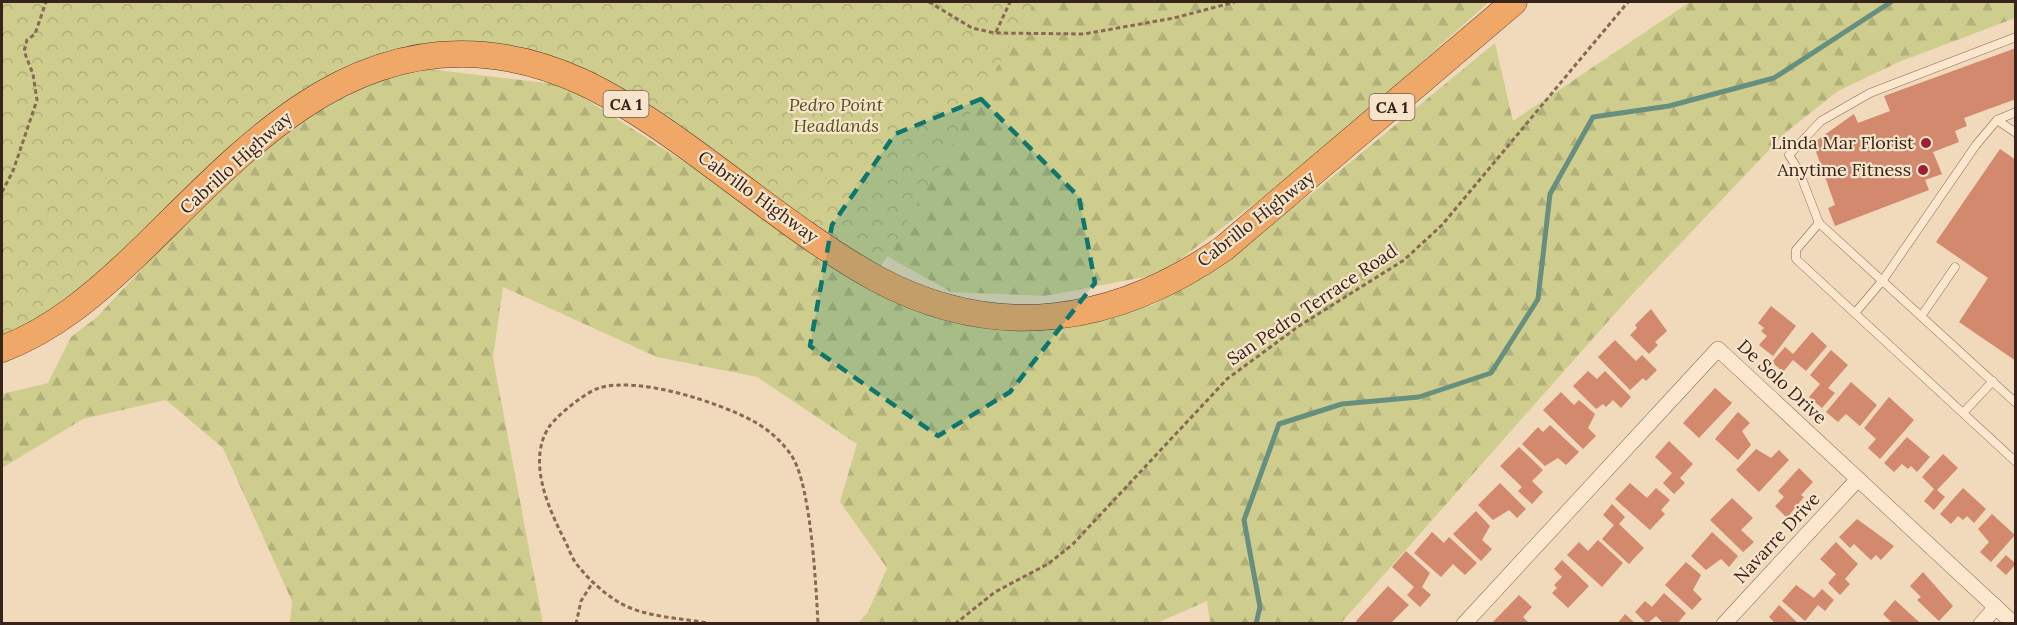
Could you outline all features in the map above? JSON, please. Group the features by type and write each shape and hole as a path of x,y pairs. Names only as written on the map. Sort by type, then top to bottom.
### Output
{"highway":[{"name":"Cabrillo Highway","path":"2,349 42,331 81,303 262,136 299,106 345,80 377,68 417,58 456,54 493,56 530,62 565,73 596,87 646,117 841,257 875,278 916,297 961,311 1001,317 1043,319 1091,312 1130,299 1171,281 1223,249 1514,2"}],"street":[{"name":"De Solo Drive","path":"1464,624 1718,349 2014,624"},
{"name":"Navarre Drive","path":"1724,624 1858,479"},
{"path":"1981,624 1996,607"}],"lane":[{"path":"2016,37 1870,93 1821,121 1789,155 1799,171 1820,223 2016,403"},
{"path":"1855,313 1883,280 1976,145 1997,120 2016,112"},
{"path":"1997,120 2016,133"},
{"path":"1820,223 1796,250 1796,259 2016,462"},
{"path":"1922,315 1955,267"},
{"path":"1963,413 1993,381"}],"path":[{"path":"2,192 13,171 37,100 35,81 24,51 27,40 35,34 46,2"},
{"path":"929,2 972,28 995,33 1084,34 1235,2"},
{"path":"995,33 1010,2"},
{"name":"San Pedro Terrace Road","path":"955,624 995,592 1048,564 1073,544 1227,379 1299,326 1404,260 1442,225 1628,2"},
{"path":"713,624 646,612 622,604 592,582 577,566 549,508 541,475 541,447 550,427 570,407 598,388 624,385 658,390 705,402 753,421 772,433 793,458 802,485 816,580 818,624"},
{"path":"576,624 581,601 592,582"}],"highlighted area":[{"path":"981,99 1079,197 1095,283 1010,392 938,436 810,346 832,225 895,134"}],"green space":[{"path":"2,2 1489,2 1306,165 1160,274 1045,296 951,292 807,211 588,63"},
{"name":"Pedro Point Headlands","path":"2,2 1035,2 873,280 570,84 456,57 388,65 270,121 61,304 37,321 2,337"},
{"path":"1690,2 2015,2 2015,18 1899,62 1838,91 1785,133 1627,300 1341,623 1210,623 1207,601 1157,623 858,623 868,612 887,568 840,502 857,444 757,377 657,357 503,287 493,358 543,623 290,623 292,601 223,448 166,400 83,419 2,468 2,394 48,383 71,337 96,318 183,225 289,127 403,66 564,85 706,176 883,297 1035,331 1153,305 1314,192 1495,43 1513,121"}],"building":[{"path":"2016,48 2016,99 1964,118 1967,126 1955,131 1959,142 1933,152 1942,174 1925,180 1929,190 1835,226 1828,208 1835,205 1813,143 1854,114 1858,123 1890,111 1884,96"},
{"path":"2000,149 2016,160 2016,361 1959,322 1988,278 1936,242"},
{"path":"1771,306 1796,326 1773,356 1759,345 1767,336 1761,331 1764,328 1758,323"},
{"path":"1651,309 1667,331 1655,342 1658,345 1649,354 1630,335 1637,328 1635,325"},
{"path":"1812,332 1827,346 1806,371 1793,360 1783,372 1772,362 1785,347 1793,354"},
{"path":"1615,340 1636,361 1642,355 1657,370 1646,381 1643,378 1630,390 1598,357"},
{"path":"1831,350 1848,365 1828,388 1835,393 1822,408 1809,397 1820,384 1810,375"},
{"path":"1588,371 1597,379 1605,371 1631,397 1621,408 1613,400 1606,407 1603,404 1596,409 1573,386"},
{"path":"1851,382 1877,405 1860,426 1846,414 1838,422 1826,412"},
{"path":"1715,388 1732,403 1699,438 1683,423"},
{"path":"1561,392 1574,405 1579,400 1595,414 1588,428 1596,436 1583,449 1543,410"},
{"path":"1889,397 1914,420 1880,459 1868,448 1876,439 1864,428"},
{"path":"1738,412 1750,423 1742,431 1751,445 1738,460 1715,439"},
{"path":"1550,425 1579,452 1566,465 1558,458 1545,466 1522,444 1538,427 1543,432"},
{"path":"1907,437 1930,457 1917,472 1911,466 1908,469 1902,464 1894,472 1884,463"},
{"path":"1669,441 1693,464 1680,478 1685,483 1674,494 1663,483 1672,473 1655,457"},
{"path":"1519,447 1543,470 1532,481 1543,492 1532,504 1518,491 1522,487 1500,466"},
{"path":"1756,449 1771,458 1779,450 1789,460 1759,492 1736,470"},
{"path":"1943,454 1958,468 1937,490 1945,497 1934,510 1924,501 1934,489 1922,477"},
{"path":"1799,468 1813,482 1801,495 1804,497 1787,518 1775,506 1784,497 1778,491"},
{"path":"1500,483 1526,509 1517,518 1509,510 1493,520 1478,505"},
{"path":"1630,483 1647,498 1656,488 1670,500 1661,510 1665,514 1650,530 1615,499"},
{"path":"1963,488 1986,509 1974,523 1967,516 1963,520 1958,516 1951,524 1940,514"},
{"path":"1732,498 1753,518 1741,530 1754,542 1743,552 1710,520"},
{"path":"1612,504 1625,517 1619,524 1644,548 1629,564 1602,539 1614,525 1603,515"},
{"path":"1476,511 1490,526 1482,540 1492,549 1481,561 1453,534"},
{"path":"1992,514 2015,535 1991,562 1980,552 1989,542 1978,529"},
{"path":"1857,519 1894,546 1881,560 1876,555 1871,560 1854,544 1850,548 1839,537"},
{"path":"1432,532 1444,543 1449,537 1477,563 1465,575 1453,564 1441,577 1414,553"},
{"path":"1712,532 1738,556 1729,567 1721,559 1706,570 1691,556"},
{"path":"1598,540 1623,563 1602,587 1567,555 1579,542 1588,551"},
{"path":"1836,542 1858,564 1845,579 1850,584 1840,595 1828,583 1836,574 1820,559"},
{"path":"1406,551 1430,573 1422,587 1431,595 1420,607 1407,595 1414,587 1392,567"},
{"path":"2006,555 2016,564 2006,575 1996,566"},
{"path":"1562,560 1589,586 1568,608 1552,593 1557,588 1554,585 1562,577 1554,569"},
{"path":"1686,562 1701,575 1693,590 1702,599 1692,610 1665,585"},
{"path":"1923,572 1953,606 1939,621 1917,600 1921,597 1910,586"},
{"path":"1796,585 1814,598 1822,589 1834,600 1825,611 1818,605 1805,621 1782,601"},
{"path":"1388,586 1409,605 1390,624 1359,624 1356,621"},
{"path":"1664,593 1686,613 1677,624 1664,624 1656,616 1647,624 1635,612 1645,601 1652,607"},
{"path":"1519,595 1532,607 1523,617 1530,624 1491,624"},
{"path":"1895,600 1919,622 1917,624 1893,624 1883,614"},
{"path":"1779,605 1799,624 1776,624 1769,617"},
{"path":"1625,614 1636,624 1617,624"}],"waterway":[{"path":"1256,624 1260,607 1244,520 1279,424 1342,404 1419,397 1491,373 1538,299 1550,194 1593,117 1669,106 1774,78 1891,2"}],"place":[{"name":"Linda Mar Florist","path":"1926,143"},
{"name":"Anytime Fitness","path":"1923,170"}]}
